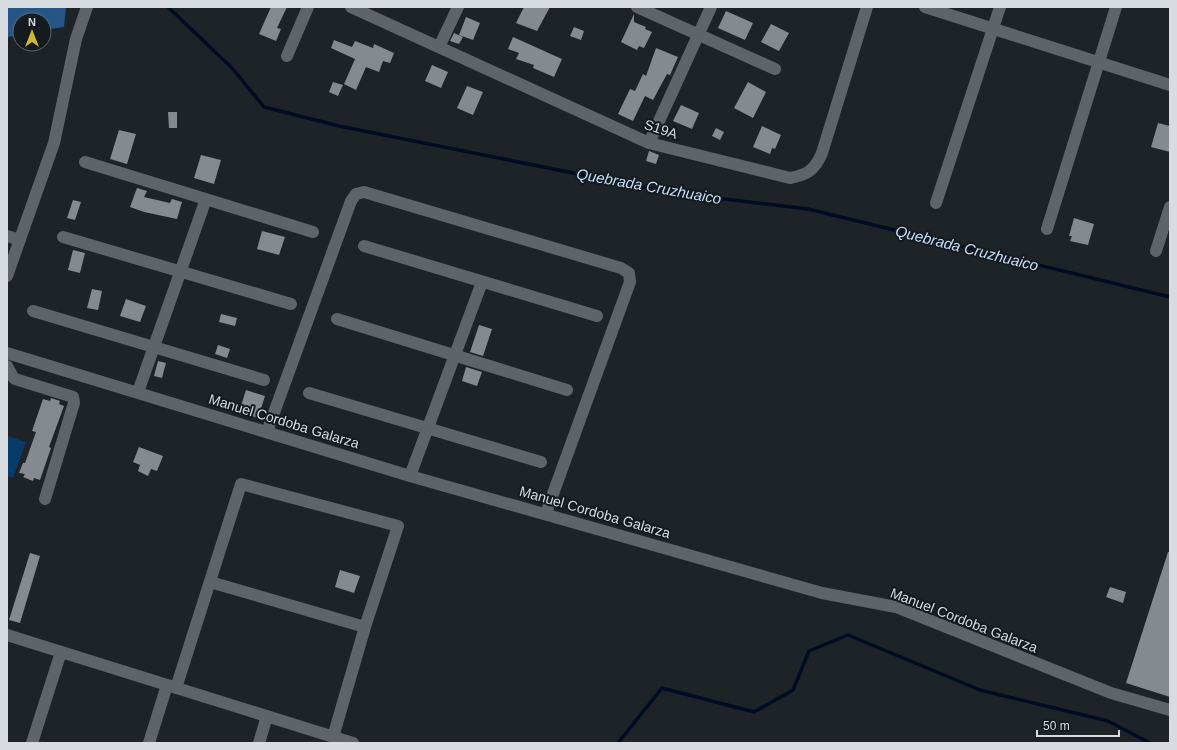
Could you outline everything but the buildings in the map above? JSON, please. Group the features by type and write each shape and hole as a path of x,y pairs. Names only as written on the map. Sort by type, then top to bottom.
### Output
{"street":[{"path":"7,276 54,144 76,39 87,7"},
{"path":"287,56 308,7"},
{"name":"S19A","path":"351,7 649,143 790,178 800,176 810,171 817,163 822,153 866,7"},
{"path":"439,47 458,7"},
{"path":"637,7 775,69"},
{"path":"649,143 711,7"},
{"path":"924,7 1170,85"},
{"path":"936,203 1000,7"},
{"path":"1047,229 1116,7"},
{"path":"85,162 313,232"},
{"path":"266,432 351,201 353,197 364,192 614,266 626,270 629,273 630,282 546,514"},
{"path":"138,392 206,199"},
{"path":"1156,251 1170,207"},
{"path":"7,236 20,240"},
{"path":"63,237 291,304"},
{"path":"364,246 597,316"},
{"path":"410,476 482,282"},
{"path":"33,311 264,380"},
{"path":"337,319 567,390"},
{"name":"Manuel Cordoba Galarza","path":"7,353 410,476 822,593 896,608 1111,693 1170,710"},
{"path":"7,366 15,379 70,396 74,403 45,499"},
{"path":"309,392 542,462"},
{"path":"149,743 172,686 210,582 241,484 398,526 365,627 333,737"},
{"path":"210,582 365,627"},
{"path":"7,635 353,743"},
{"path":"32,743 61,652"},
{"path":"259,743 267,716"}],"shaded area":[{"path":"7,7 66,7 64,27 52,29 52,12 12,12 12,36 7,37"},
{"path":"8,436 26,442 13,478 7,476"}],"waterway":[{"name":"Quebrada Cruzhuaico","path":"168,7 232,68 264,107 339,126 673,193 808,209 1170,297"},
{"path":"618,743 662,688 754,712 793,690 809,651 848,635 980,690 1108,721 1150,743"}]}
